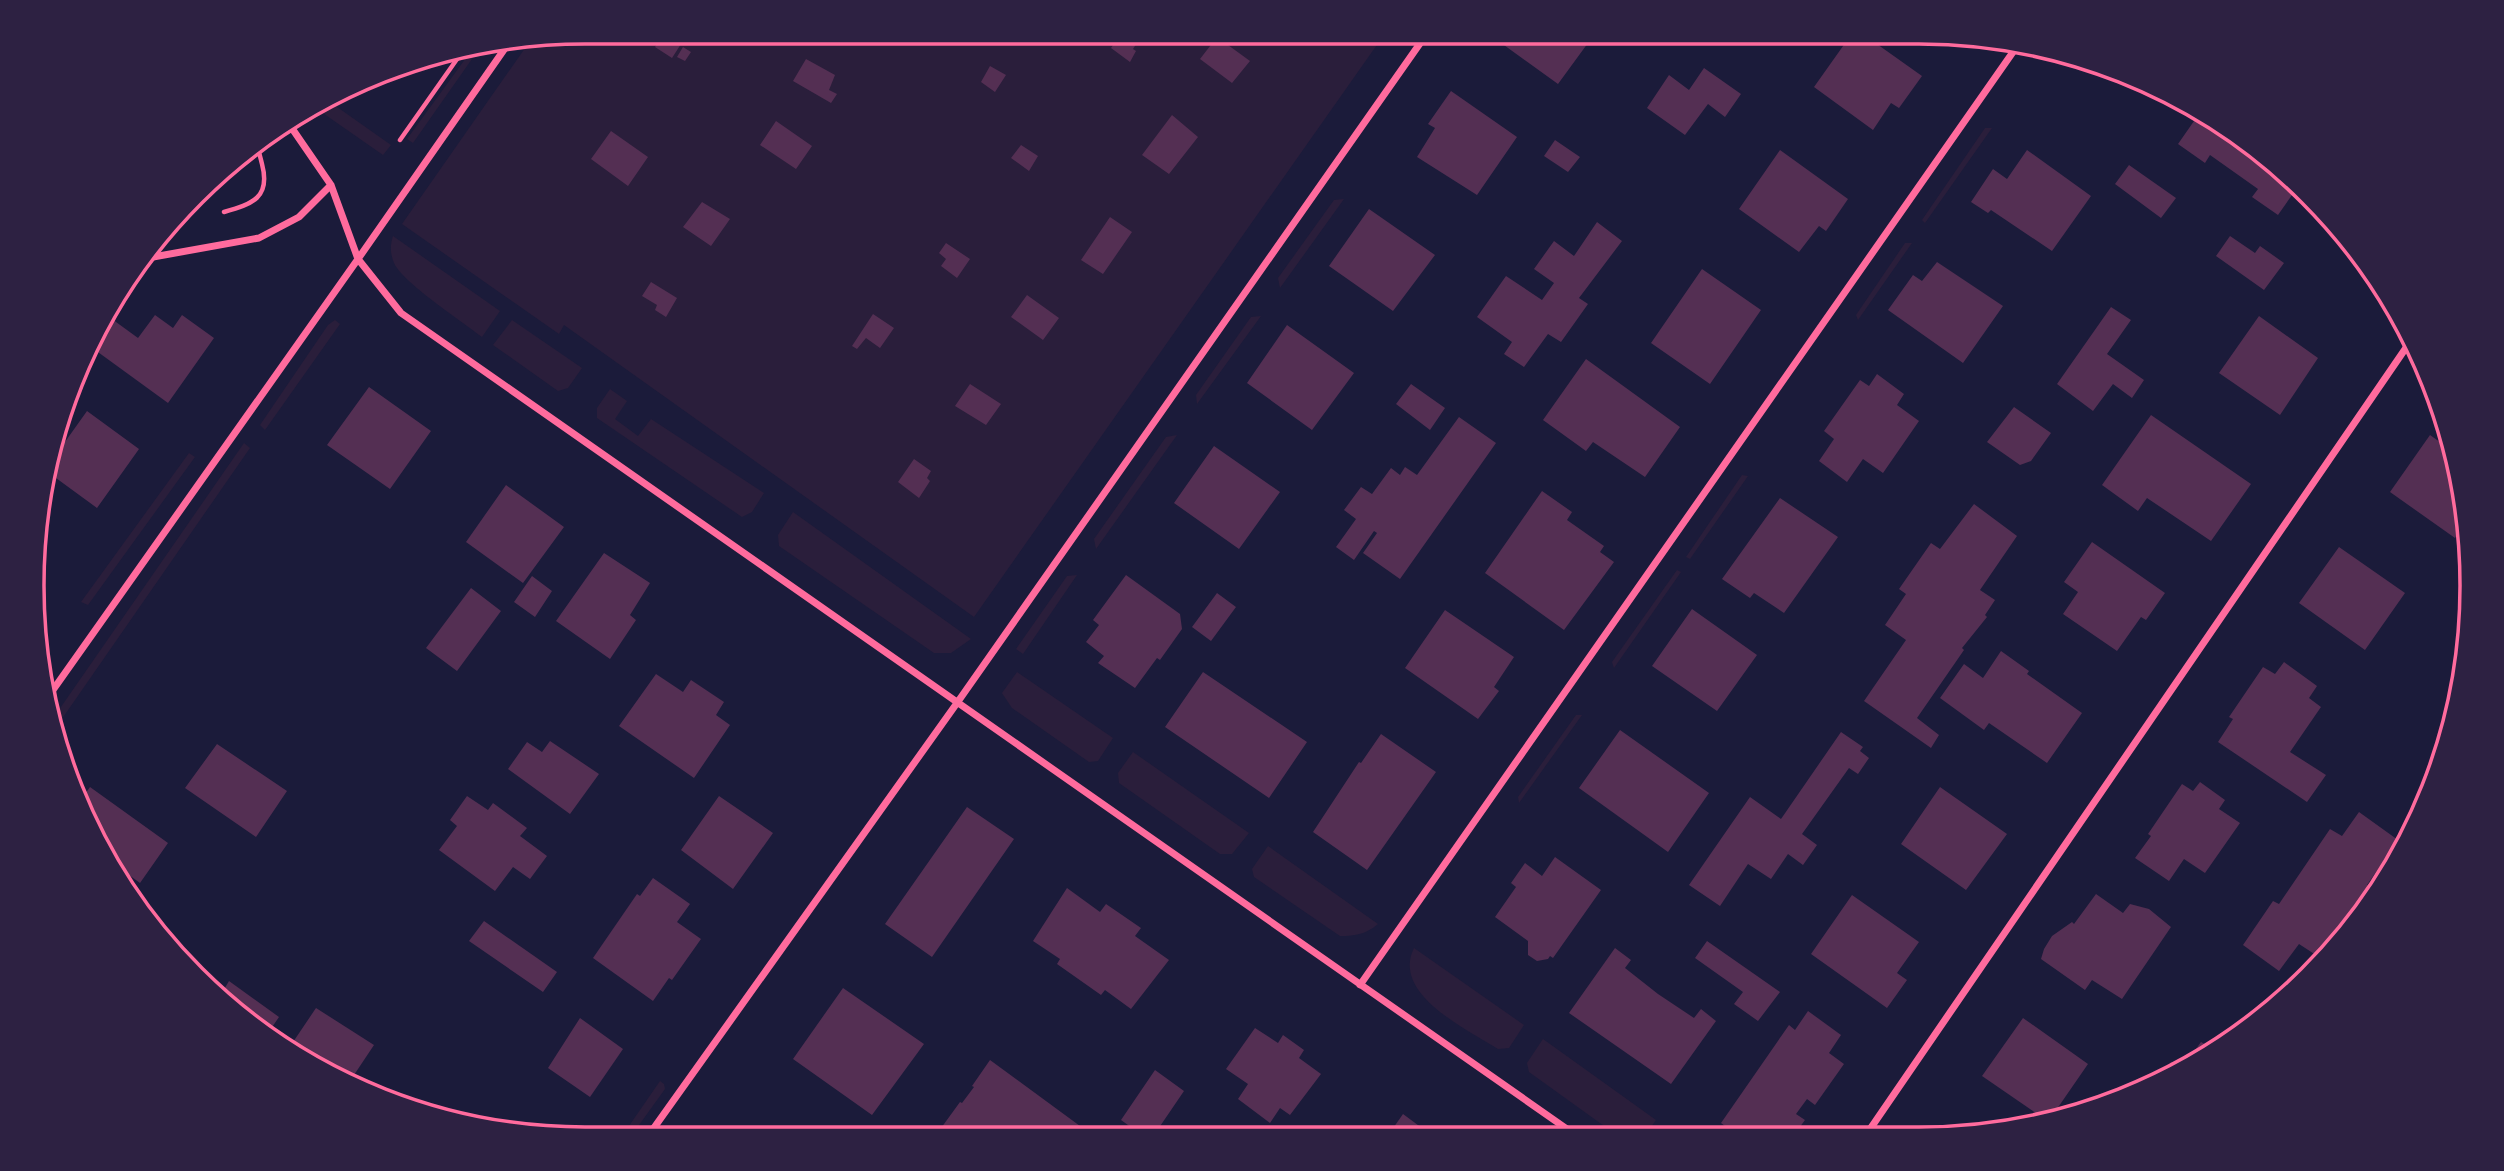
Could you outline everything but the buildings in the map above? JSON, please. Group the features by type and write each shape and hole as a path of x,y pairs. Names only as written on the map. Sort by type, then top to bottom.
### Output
{"street":[{"path":"655,1127 957,703 1420,44"},
{"path":"54,688 504,50"},
{"path":"1360,985 2013,52"},
{"path":"293,130 331,185 358,260 401,313 1565,1127"},
{"path":"156,257 259,238 299,217 331,185"},
{"path":"1871,1127 2405,349"}],"path":[{"path":"400,140 457,59"},
{"path":"223,212 247,205 260,196 264,186 264,172 258,155"}],"shaded area":[{"path":"586,44 1378,44 974,617 564,325 559,334 402,224 526,47"},
{"path":"475,55 413,143 407,139 467,57"},
{"path":"335,106 391,145 383,155 322,112"},
{"path":"1985,128 1992,128 1925,223 1922,220"},
{"path":"1344,199 1280,288 1278,278 1334,200"},
{"path":"393,236 500,311 482,337 420,291 399,271 391,253"},
{"path":"1905,243 1912,243 1858,320 1856,315"},
{"path":"1261,316 1197,404 1196,395 1251,317"},
{"path":"335,320 340,324 265,430 260,425 328,325"},
{"path":"512,320 582,368 568,388 558,391 493,345"},
{"path":"610,389 627,401 615,419 638,436 651,419 764,493 752,512 742,517 597,418 597,408"},
{"path":"1177,435 1096,549 1094,539 1166,437"},
{"path":"244,443 250,448 61,721 58,711"},
{"path":"189,453 195,457 88,605 81,602"},
{"path":"1742,475 1748,476 1690,559 1686,557"},
{"path":"793,512 971,639 951,653 934,653 779,546 778,535"},
{"path":"1677,570 1681,572 1614,668 1612,662"},
{"path":"1077,575 1023,654 1016,649 1067,576"},
{"path":"1017,672 1113,738 1098,761 1089,762 1012,708 1002,693"},
{"path":"1576,715 1582,715 1519,803 1518,797"},
{"path":"1133,752 1249,833 1232,854 1220,854 1119,783 1118,773"},
{"path":"1268,846 1378,924 1360,934 1340,936 1254,877 1252,869"},
{"path":"1414,948 1524,1025 1509,1048 1498,1049 1452,1020 1422,995 1413,980 1410,965"},
{"path":"1543,1039 1656,1120 1651,1127 1605,1127 1529,1072 1527,1063"},
{"path":"660,1081 664,1084 665,1089 638,1127 628,1127"}]}
